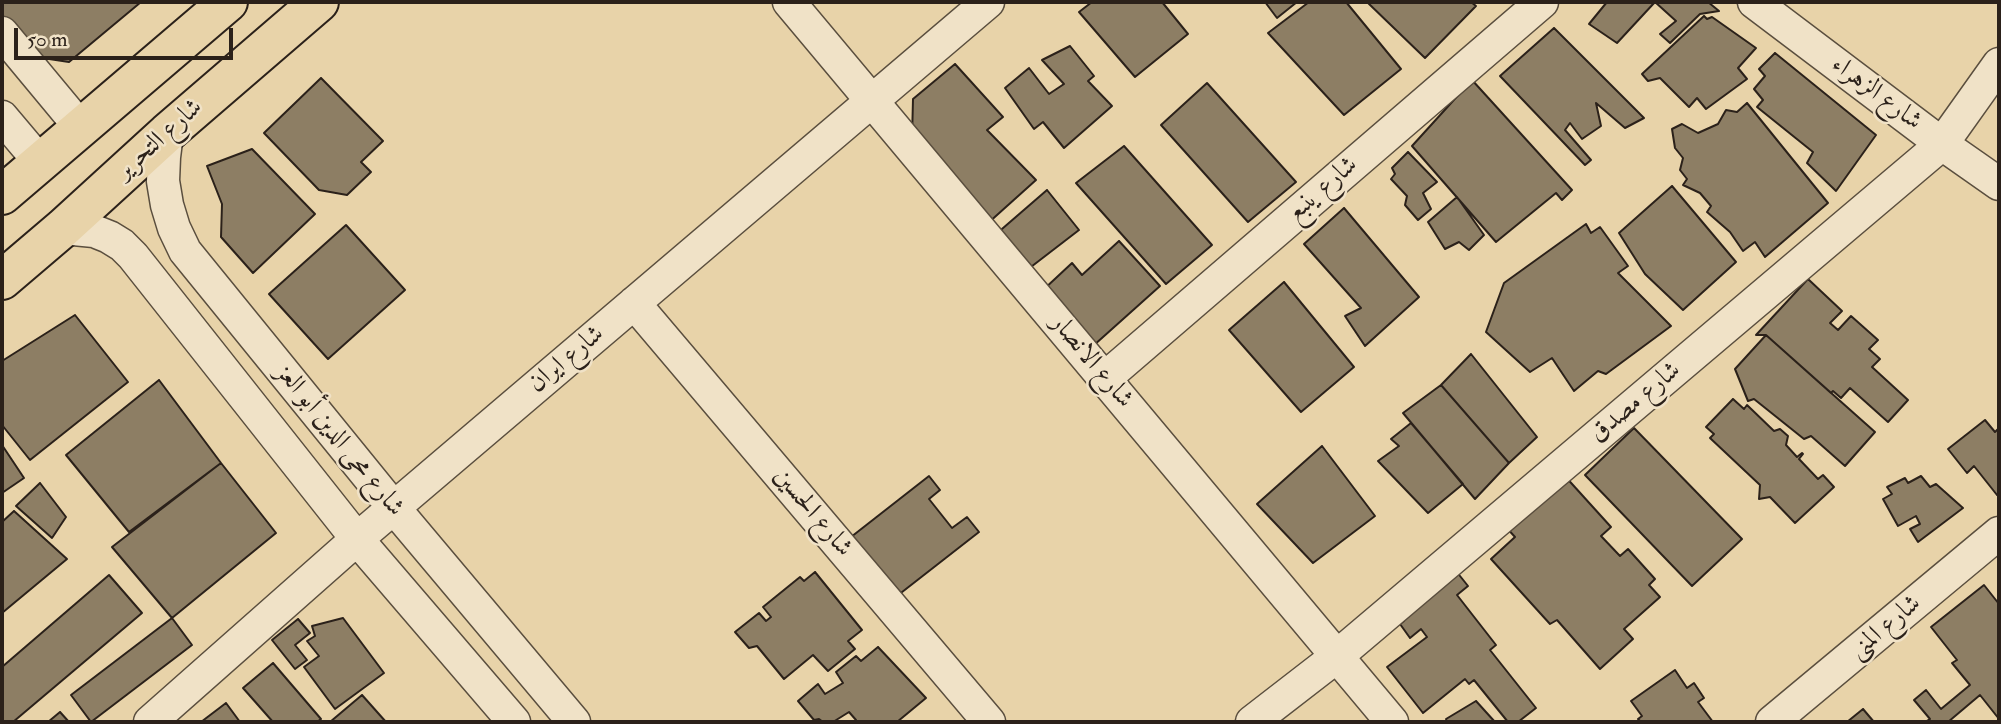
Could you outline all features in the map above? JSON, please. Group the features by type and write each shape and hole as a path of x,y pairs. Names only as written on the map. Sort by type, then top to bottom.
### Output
{"main road":[{"path":"2,195 228,2"},
{"name":"شارع التحرير","path":"2,280 319,2"}],"street":[{"name":"شارع الانصار","path":"789,2 1392,722"},
{"name":"شارع ايران","path":"150,722 357,539 988,2"},
{"name":"شارع ينبع","path":"1104,379 1542,2"},
{"name":"شارع الزهراء","path":"1754,2 1999,184"},
{"path":"2,33 81,128"},
{"name":"شارع مصدق","path":"1252,722 1336,657 1942,144 1999,64"},
{"path":"2,117 40,162"},
{"name":"شارع محى الدين أبو العز","path":"167,133 163,181 174,228 185,251 394,508 574,722"},
{"name":"شارع محى الدين أبو العز","path":"62,228 78,228 101,234 122,245 133,256 357,539 514,722"},
{"name":"شارع الحسين","path":"634,303 989,722"},
{"name":"شارع المنى","path":"1772,722 1999,533"}],"building":[{"path":"2,2 141,2 69,62 36,57 2,16"},
{"path":"1092,2 1162,2 1188,34 1135,77 1079,12"},
{"path":"1265,2 1297,2 1277,18"},
{"path":"1309,2 1346,2 1401,69 1344,115 1268,33"},
{"path":"1367,2 1471,2 1476,6 1425,58"},
{"path":"1607,2 1655,2 1617,43 1589,24"},
{"path":"1655,2 1708,2 1719,11 1700,14 1670,43 1660,34 1676,21"},
{"path":"1704,16 1707,19 1712,17 1756,48 1738,68 1747,79 1706,109 1697,98 1689,107 1660,78 1648,81 1642,74"},
{"path":"1554,28 1644,118 1625,128 1596,103 1601,126 1582,139 1570,123 1565,130 1591,160 1585,165 1500,76"},
{"path":"1070,46 1094,76 1088,81 1112,106 1064,148 1043,122 1034,129 1005,88 1029,68 1049,94 1064,84 1042,60"},
{"path":"1775,53 1876,135 1836,191 1807,163 1813,152 1757,107 1763,100 1754,89 1765,76 1759,69"},
{"path":"955,64 1003,117 987,130 1036,180 987,224 912,139 913,99"},
{"path":"321,78 383,141 361,162 371,172 347,195 319,190 264,133"},
{"path":"1472,80 1572,190 1562,200 1556,193 1496,242 1412,146"},
{"path":"1207,83 1296,182 1248,222 1161,125"},
{"path":"1747,103 1828,203 1765,257 1755,242 1743,251 1730,232 1707,212 1711,206 1700,193 1683,185 1687,179 1680,170 1683,158 1675,148 1672,129 1682,124 1698,133 1718,124 1726,110 1737,112"},
{"path":"1124,146 1212,245 1166,284 1076,183"},
{"path":"252,149 315,214 253,273 221,237 222,204 207,166"},
{"path":"1408,152 1437,182 1423,193 1431,209 1418,220 1405,205 1407,196 1391,179 1395,174 1392,168"},
{"path":"1672,186 1736,262 1683,310 1645,274 1619,233"},
{"path":"1047,190 1079,230 1027,270 995,235"},
{"path":"1457,197 1484,235 1469,250 1459,242 1445,249 1428,222"},
{"path":"1344,208 1419,297 1365,346 1345,316 1361,308 1304,244"},
{"path":"1586,224 1591,233 1600,227 1628,266 1618,273 1671,326 1606,374 1598,371 1574,391 1552,358 1530,372 1486,332 1504,283"},
{"path":"346,225 405,290 328,359 269,294"},
{"path":"1119,241 1160,286 1093,346 1042,291 1072,263 1082,275"},
{"path":"1808,279 1842,311 1830,323 1838,330 1851,316 1878,340 1869,349 1880,359 1872,367 1908,400 1888,422 1850,388 1841,398 1833,391 1831,393 1766,335 1756,335"},
{"path":"1284,282 1354,367 1301,412 1229,330"},
{"path":"75,315 128,382 30,460 2,425 2,361"},
{"path":"1766,335 1875,432 1845,466 1811,436 1804,439 1754,399 1748,401 1735,369"},
{"path":"1471,354 1537,437 1509,463 1441,385"},
{"path":"159,380 221,463 129,532 66,455"},
{"path":"1441,385 1509,463 1475,499 1403,413"},
{"path":"1733,399 1744,409 1747,405 1774,431 1780,429 1788,436 1786,445 1797,457 1802,453 1799,459 1818,479 1823,475 1834,487 1795,523 1770,497 1759,499 1760,485 1710,438 1714,434 1706,427"},
{"path":"1985,420 1995,432 1999,428 1997,495 1974,466 1967,473 1948,449"},
{"path":"1411,423 1463,484 1428,513 1378,461 1399,446 1391,439"},
{"path":"1634,428 1742,539 1692,586 1585,475"},
{"path":"2,445 24,478 2,493"},
{"path":"1322,446 1375,516 1313,563 1257,504"},
{"path":"221,463 276,533 172,618 112,547"},
{"path":"1563,474 1611,527 1601,536 1620,556 1628,549 1655,579 1649,585 1660,597 1624,629 1633,639 1600,669 1557,620 1550,624 1491,559 1515,537 1505,526"},
{"path":"929,476 940,490 929,499 952,528 967,517 979,532 897,596 851,537"},
{"path":"1921,476 1930,487 1936,484 1963,508 1918,542 1910,529 1920,524 1916,516 1898,526 1883,499 1892,494 1887,487 1905,478 1908,483"},
{"path":"40,483 66,517 52,538 16,506"},
{"path":"14,511 67,559 2,613 2,522"},
{"path":"1452,566 1468,586 1457,595 1496,645 1490,650 1536,708 1518,722 1508,722 1474,680 1469,684 1465,679 1423,713 1387,667 1427,637 1421,629 1410,638 1400,624 1404,621 1396,611"},
{"path":"815,572 862,630 848,641 855,649 828,671 813,655 784,679 757,646 749,648 735,632 759,613 766,621 771,617 763,607 800,577 804,581"},
{"path":"109,575 142,613 13,722 2,722 2,667"},
{"path":"1984,585 1999,604 1999,719 1980,695 1948,722 1925,722 1930,719 1914,700 1926,690 1941,709 1970,685 1952,663 1957,660 1931,627"},
{"path":"172,618 192,645 91,722 71,695"},
{"path":"343,618 384,673 335,709 304,667 319,656 307,641 315,636 312,626"},
{"path":"298,619 310,633 295,645 307,660 295,669 272,640"},
{"path":"878,647 926,698 897,722 854,722 856,720 849,712 833,722 814,720 798,701 818,684 825,694 843,683 836,672 856,656 861,661"},
{"path":"273,663 321,719 317,722 273,722 243,688"},
{"path":"1675,670 1687,688 1694,683 1704,698 1698,702 1713,722 1641,722 1638,719 1642,716 1631,701"},
{"path":"362,695 386,722 330,722"},
{"path":"1476,701 1495,722 1447,722 1446,719"},
{"path":"226,703 240,722 201,722"},
{"path":"1863,709 1874,722 1847,722"},
{"path":"60,712 69,722 48,722"}]}
